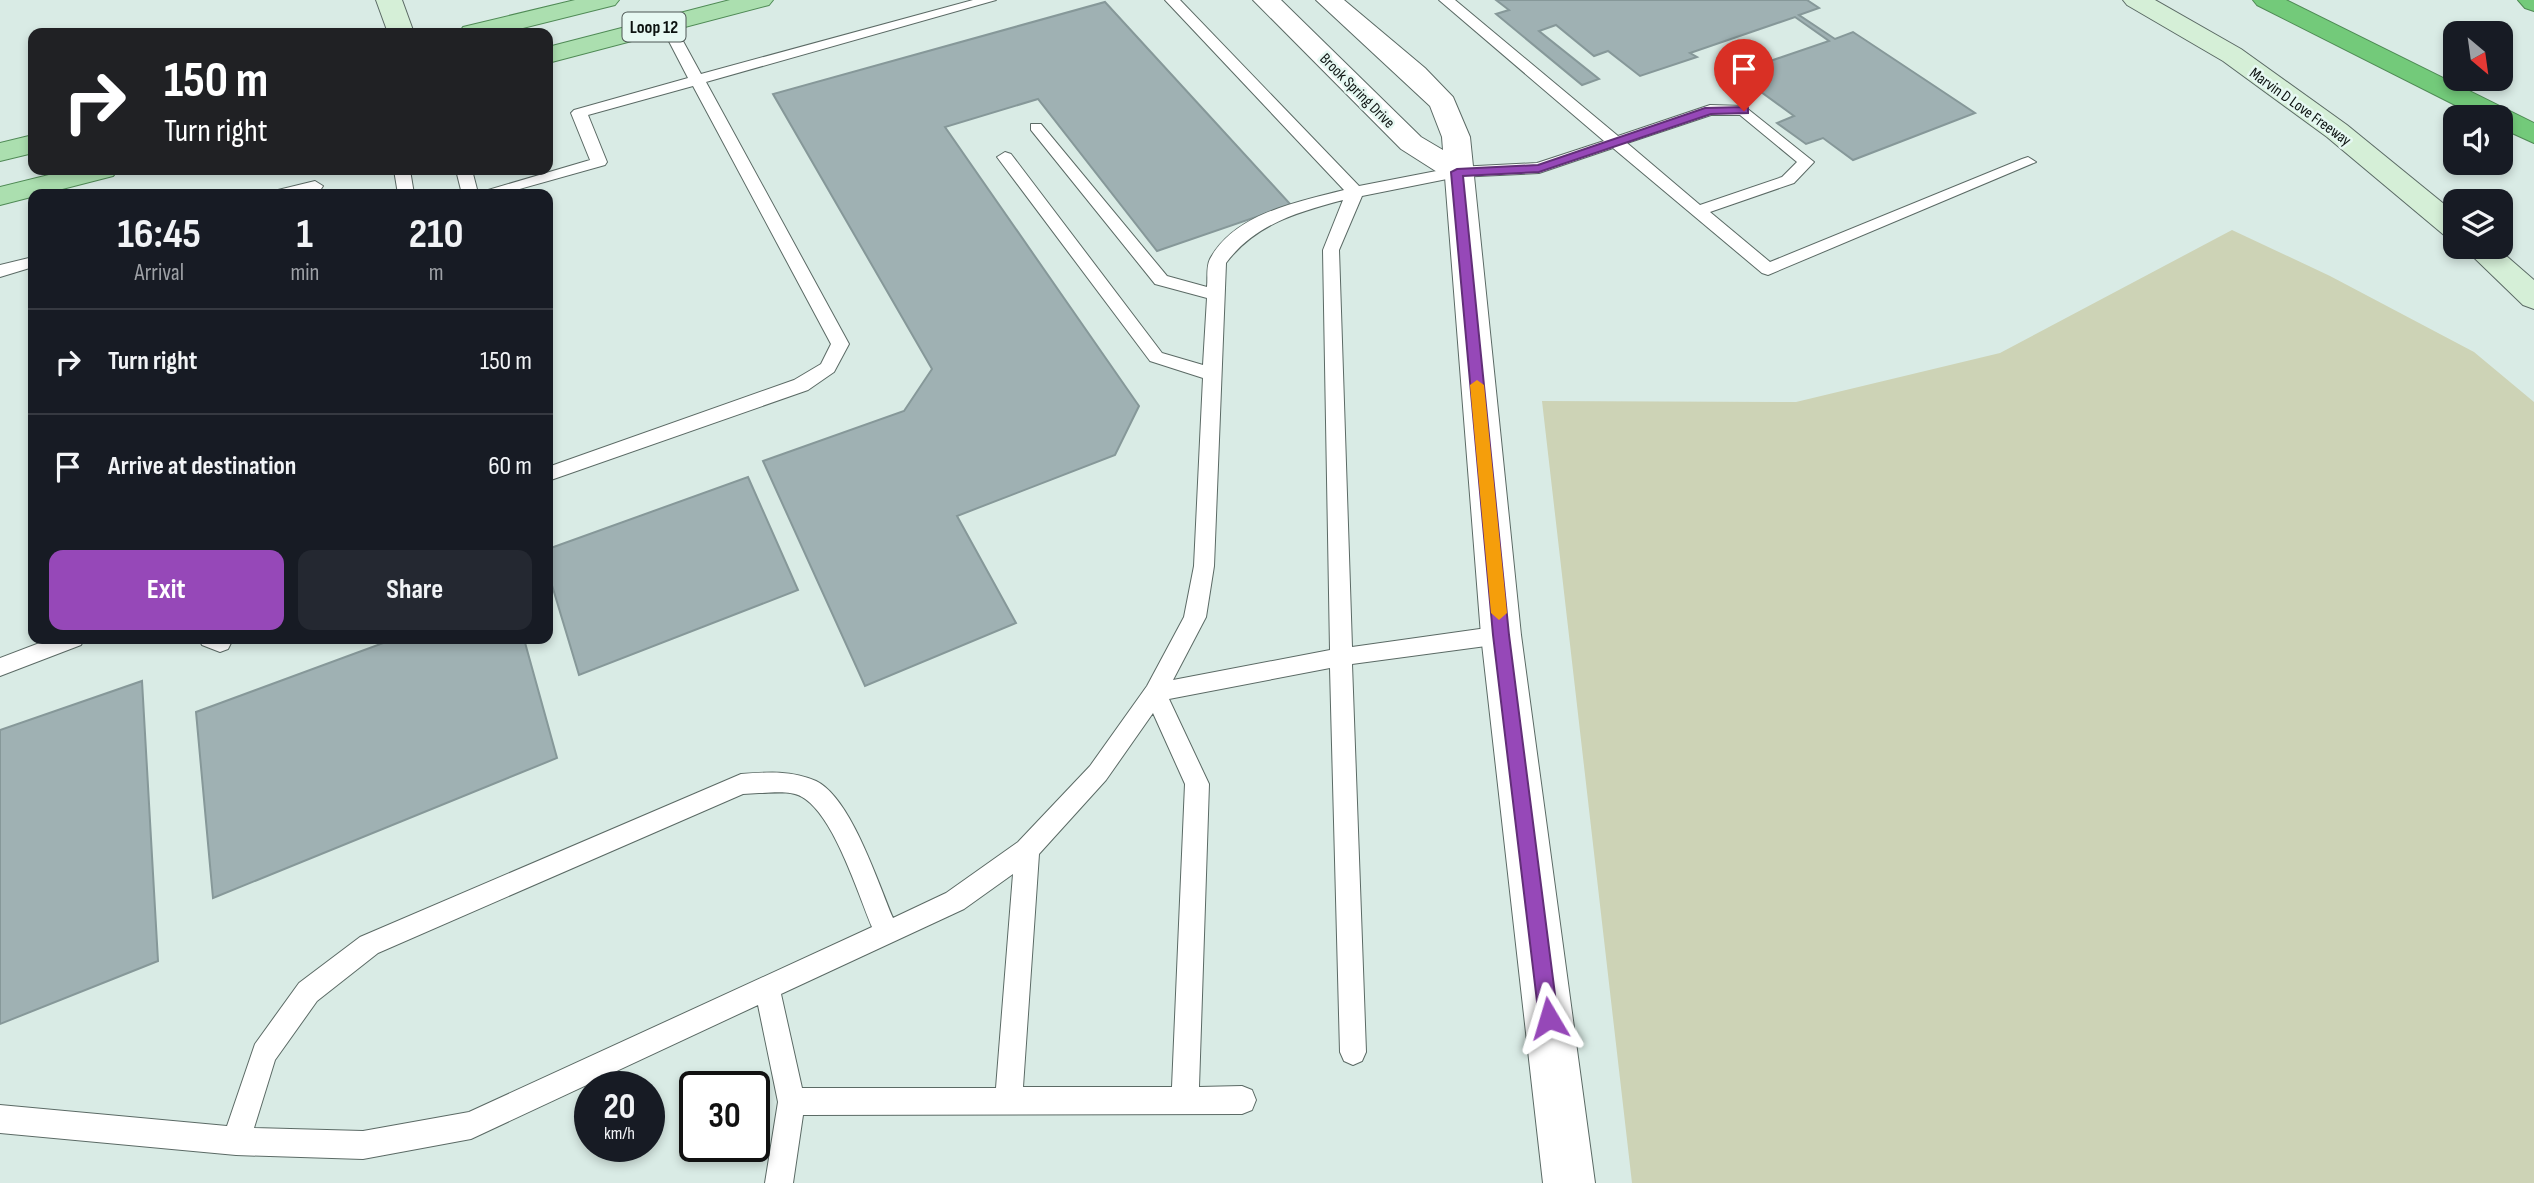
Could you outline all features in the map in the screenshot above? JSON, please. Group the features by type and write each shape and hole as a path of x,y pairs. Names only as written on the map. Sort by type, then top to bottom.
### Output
{"highway":[{"path":"2266,0 2534,134"}],"main road":[{"path":"389,0 399,28"},
{"name":"Loop 12","path":"492,28 606,0"},
{"name":"Loop 12","path":"553,54 761,0"},
{"name":"Marvin D Love Freeway","path":"2136,0 2232,55 2337,131 2443,218"},
{"path":"0,152 28,145"},
{"path":"31,189 84,175"},
{"path":"0,197 28,190"},
{"path":"2491,259 2534,298"}],"street":[{"name":"Brook Spring Drive","path":"1266,0 1411,143 1457,172"},
{"path":"1329,0 1415,74 1443,103 1456,137 1457,172 1501,635 1569,1183"}],"lane":[{"path":"553,175 599,162 579,113 989,0"},
{"path":"1172,0 1355,192"},
{"path":"1446,0 1768,269 2028,162"},
{"path":"553,472 801,385 828,368 840,344 667,24"},
{"path":"0,1119 236,1141 363,1145 471,1125 954,901 1027,850 1098,773 1155,693 1195,617 1204,566 1214,376 1214,294 1217,262 1229,243 1253,226 1285,212 1355,192 1457,172 1539,169 1710,110 1744,111 1806,162 1788,180 1698,211"},
{"path":"1036,127 1161,280 1214,294"},
{"path":"1004,157 1156,357 1214,376"},
{"path":"503,189 553,175"},
{"path":"303,189 315,186"},
{"path":"1353,1052 1331,250 1355,192"},
{"path":"0,271 28,263"},
{"path":"1155,693 1341,657 1501,635"},
{"path":"0,667 60,644"},
{"path":"1155,693 1197,784 1185,1100"},
{"path":"236,1141 264,1053 307,992 369,944 741,784 786,782 813,791 836,818 886,932"},
{"path":"1008,1102 1027,850"},
{"path":"767,987 792,1102 779,1183"},
{"path":"792,1102 1242,1100"}],"green space":[{"path":"2232,230 2330,276 2474,352 2534,402 2534,1183 1632,1183 1542,401 1796,402 2000,353"}],"building":[{"path":"1496,0 1807,0 1819,8 1799,15 1835,39 1853,32 1975,113 1853,160 1823,138 1806,144 1777,123 1794,116 1735,73 1829,41 1795,17 1690,53 1697,57 1640,76 1608,51 1594,56 1556,25 1539,31 1599,79 1582,85 1496,14 1509,10"},
{"path":"1105,2 1291,205 1157,251 1038,99 945,127 1139,406 1115,455 957,516 1016,623 865,686 763,461 904,411 932,369 773,94"},
{"path":"748,477 798,590 579,675 553,589 553,547"},
{"path":"380,644 525,644 557,758 213,898 196,712"},
{"path":"142,681 158,961 0,1024 0,730"}],"slow traffic":[{"path":"1477,385 1499,613"}],"route":[{"path":"1549,1018 1501,635 1457,172 1539,169 1710,110 1744,111"}]}
